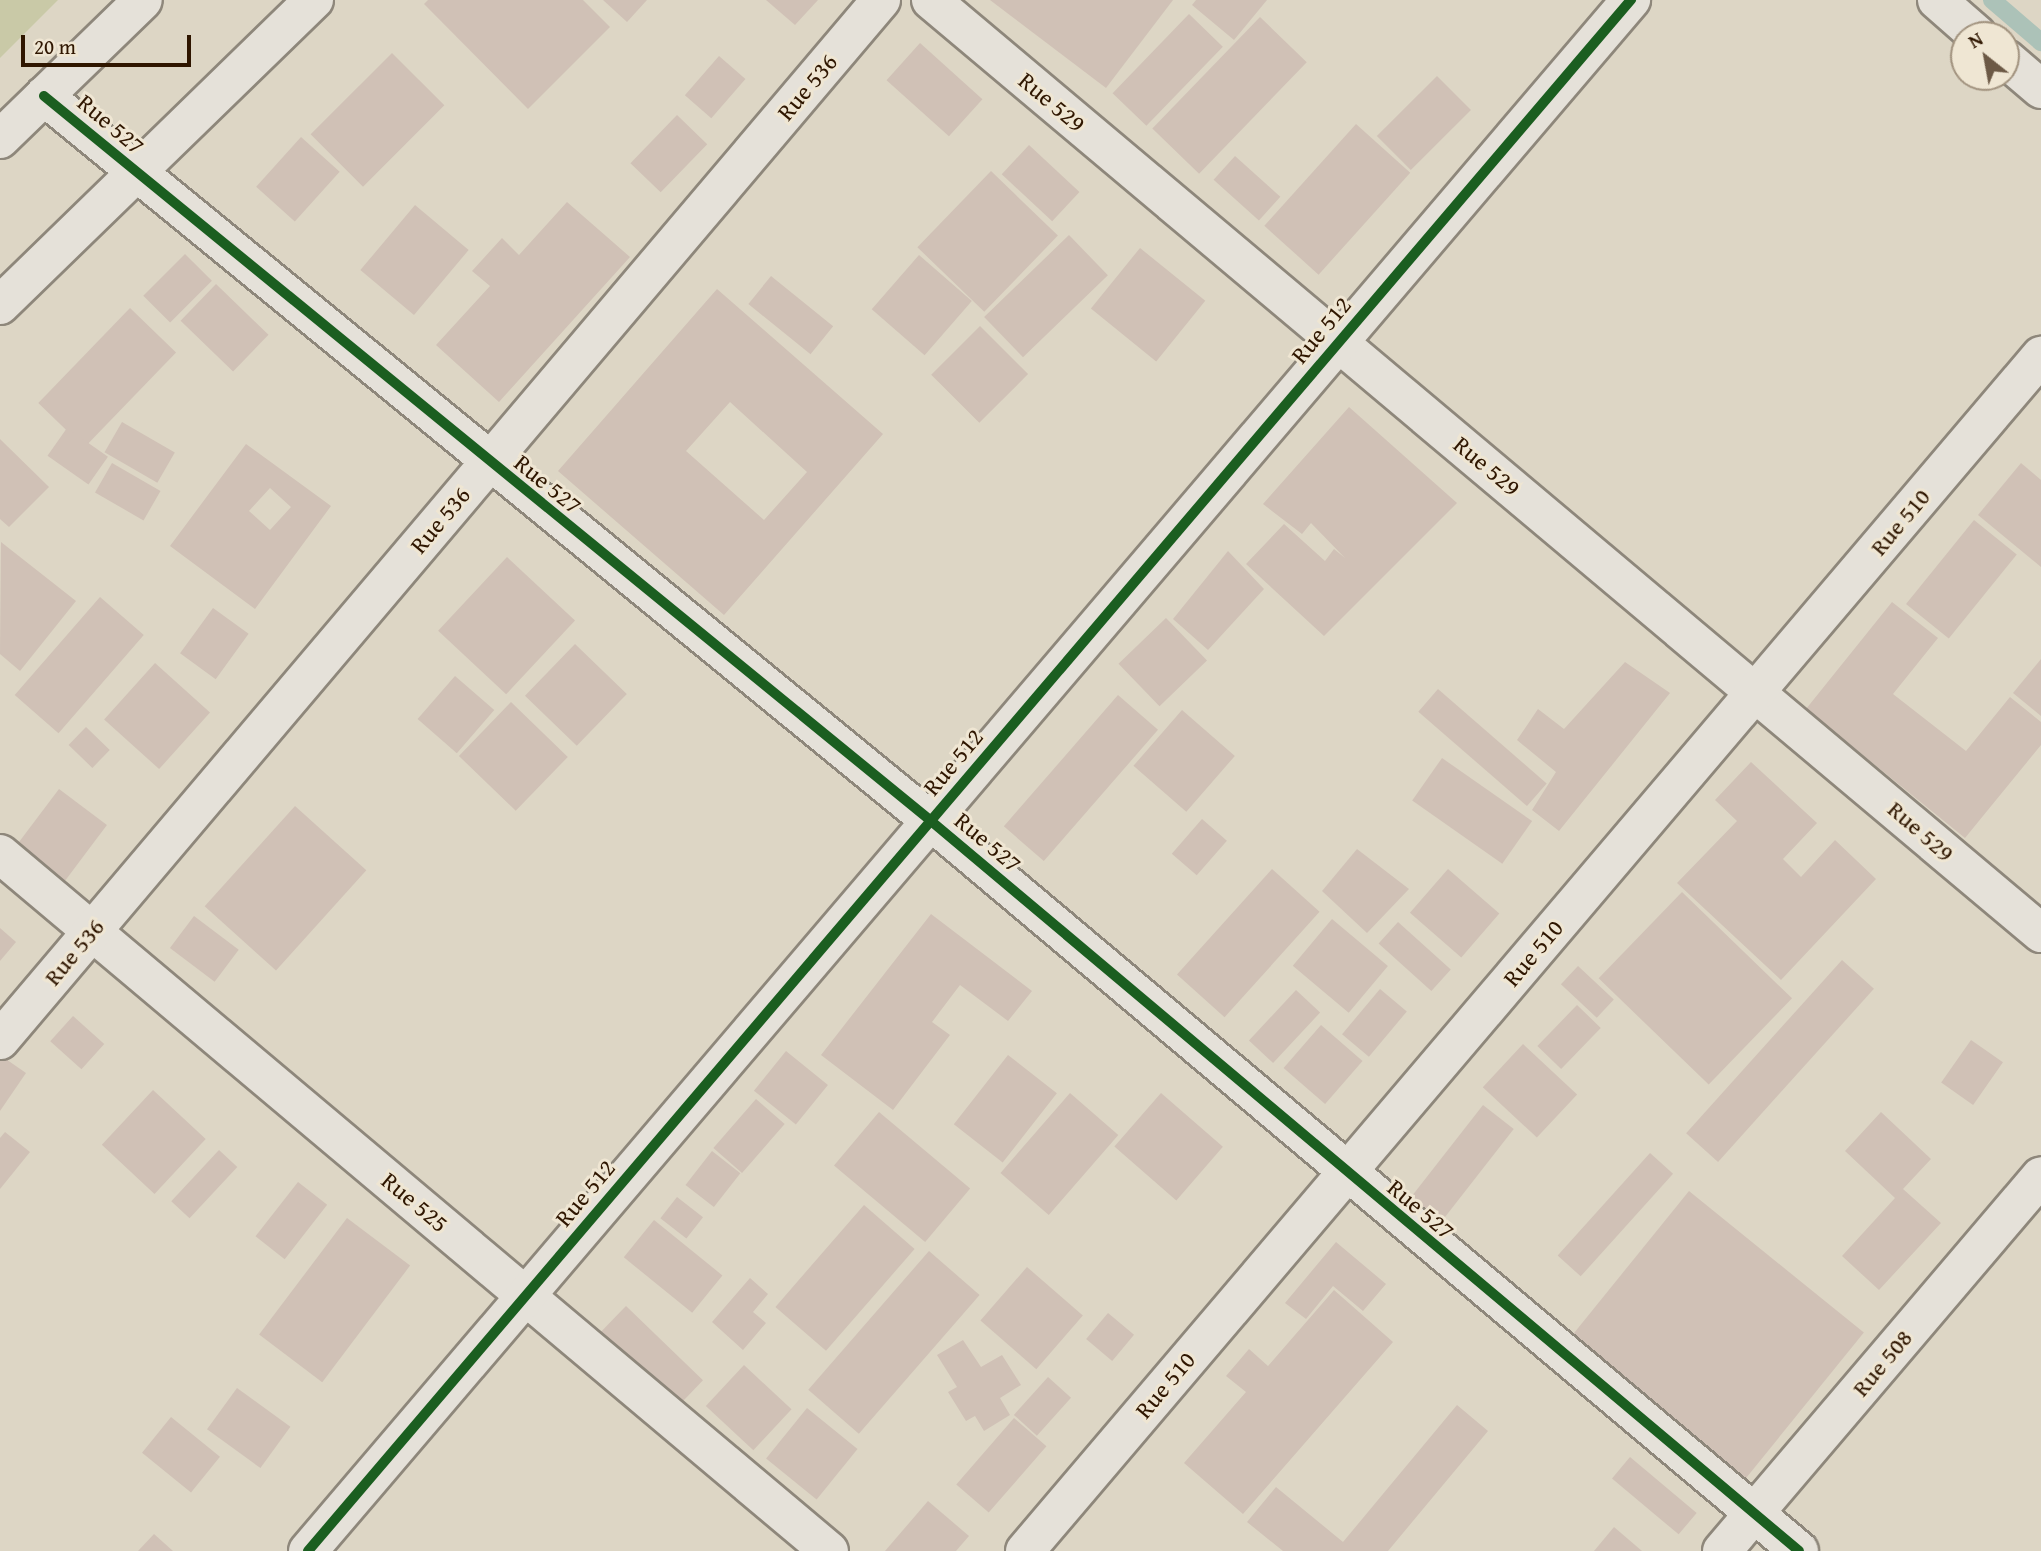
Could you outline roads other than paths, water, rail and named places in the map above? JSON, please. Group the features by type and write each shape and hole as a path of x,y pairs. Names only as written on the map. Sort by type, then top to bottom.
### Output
{"street":[{"path":"0,139 143,0"},
{"path":"0,305 314,0"},
{"name":"Rue 536","path":"0,1040 881,0"},
{"name":"Rue 529","path":"931,0 1756,690 2041,933"},
{"name":"Rue 512","path":"308,1551 1631,0"},
{"path":"1937,0 1962,21"},
{"path":"2020,72 2041,89"},
{"name":"Rue 527","path":"44,96 488,463 930,821 1345,1174 1799,1551"},
{"name":"Rue 510","path":"1025,1551 2041,356"},
{"name":"Rue 525","path":"0,854 829,1551"},
{"name":"Rue 508","path":"1722,1551 2041,1176"}],"waterway":[{"path":"1992,0 2041,42"}]}
